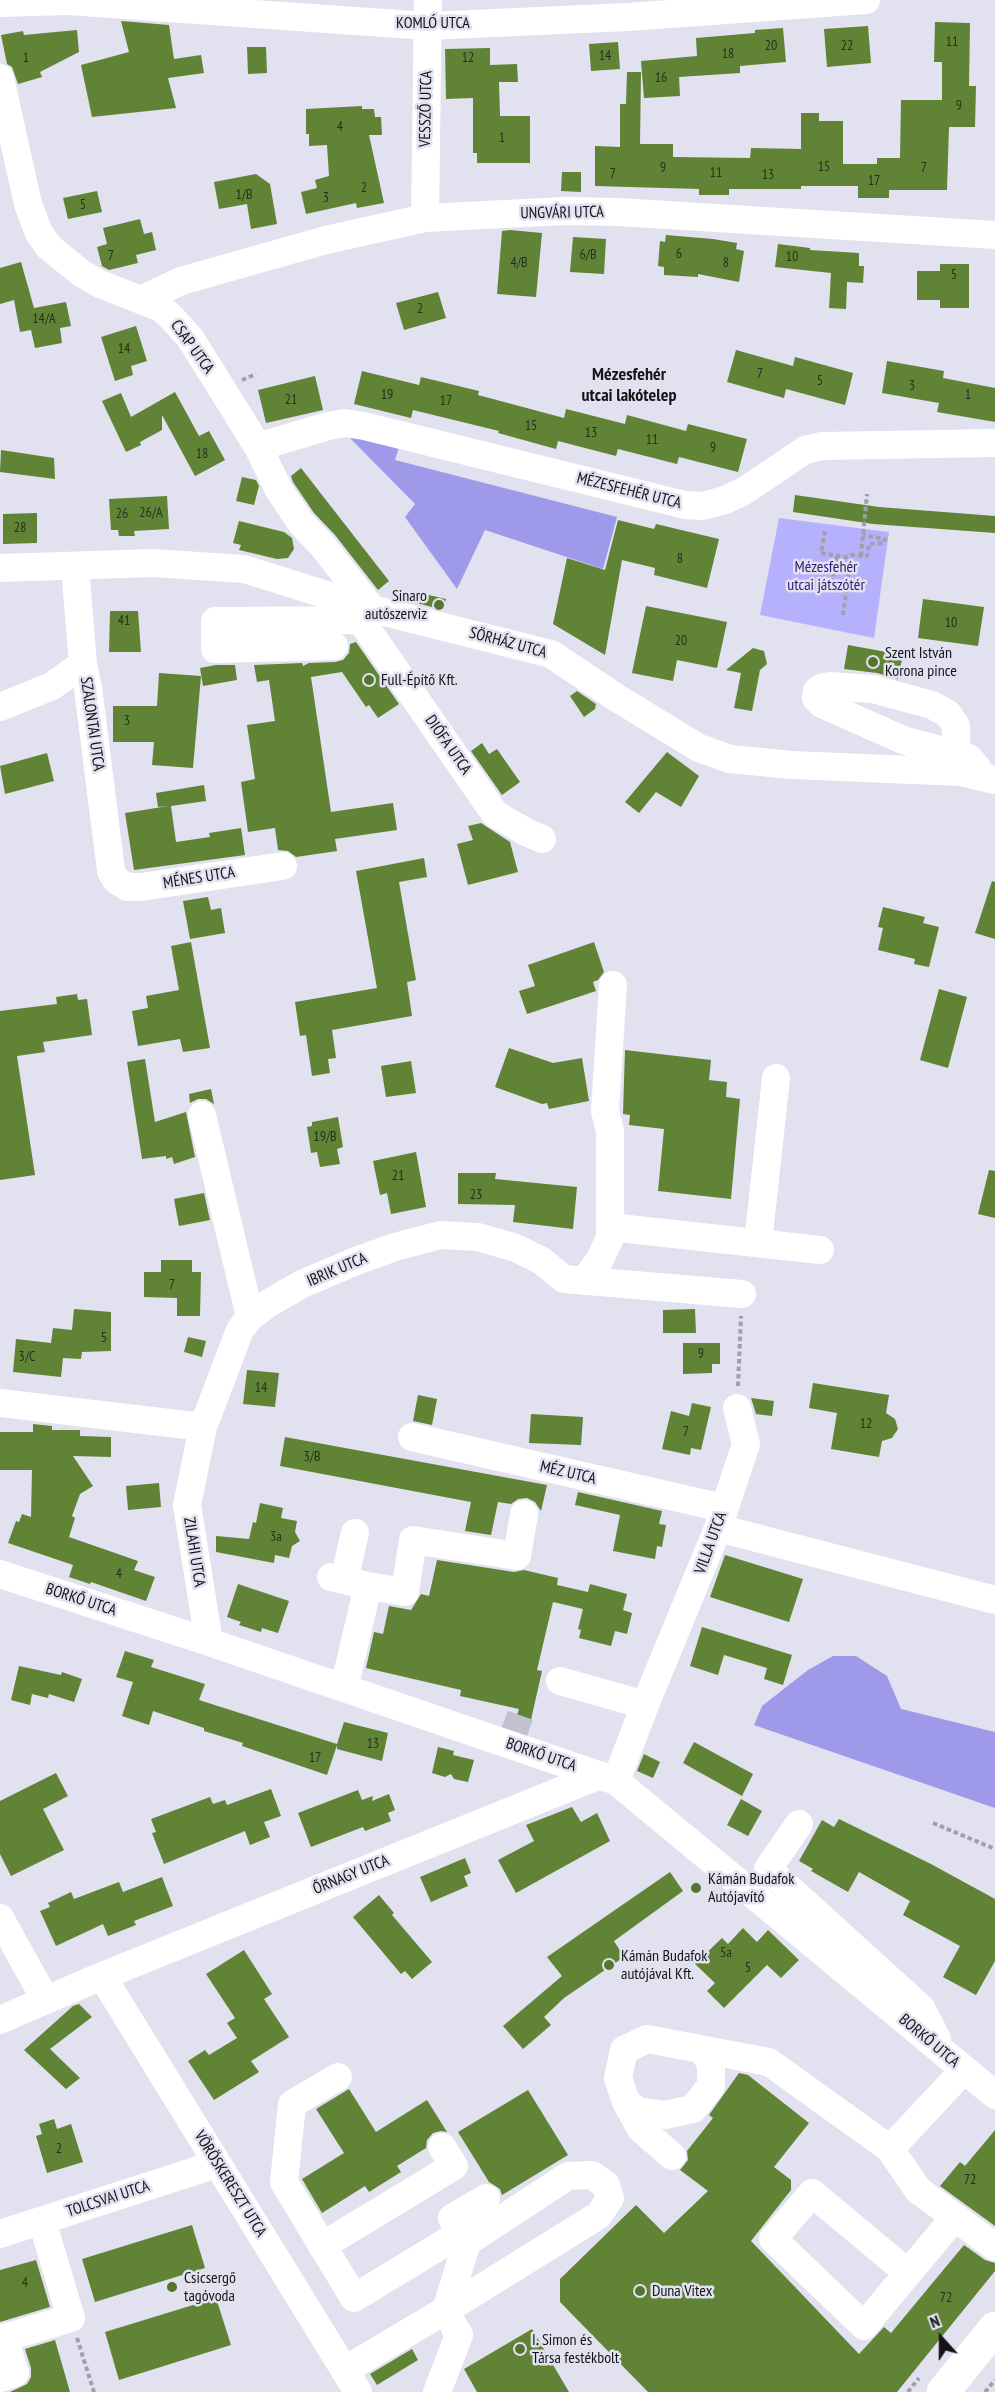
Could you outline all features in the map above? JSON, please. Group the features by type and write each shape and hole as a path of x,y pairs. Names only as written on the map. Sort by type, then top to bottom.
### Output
{"main road":[{"path":"943,2392 995,2328"}],"street":[{"name":"KOMLÓ UTCA","path":"0,3 68,2 428,13 629,9 866,0"},
{"name":"VESSZŐ UTCA","path":"425,218 428,13"},
{"name":"CSAP UTCA","path":"0,78 28,204 39,233 49,247 81,273 100,284 161,308 190,338 258,447 279,490 301,523 322,545 361,611"},
{"name":"UNGVÁRI UTCA","path":"141,300 181,281 326,240 425,218 565,211 618,212 995,235"},
{"name":"MÉZESFEHÉR UTCA","path":"258,447 345,423 685,506 703,506 725,500 744,491 805,450 822,446 995,443"},
{"name":"SÖRHÁZ UTCA","path":"0,568 153,562 243,569 361,611 552,654 617,698 699,748 729,759 792,765 961,772 990,779"},
{"name":"SZALONTAI UTCA","path":"75,566 83,664 111,871 116,880"},
{"path":"334,646 215,649 215,621 361,611"},
{"name":"DIÓFA UTCA","path":"361,611 495,814 542,839"},
{"path":"0,707 52,686 83,664"},
{"path":"956,742 956,726 948,714 932,705 873,689 830,686 817,691 816,698 822,704 903,740 969,758 990,779"},
{"name":"MÉNES UTCA","path":"116,880 127,887 141,887 283,866"},
{"path":"584,1281 599,1261 610,1238 610,1131 605,1111 613,985"},
{"path":"758,1243 776,1078"},
{"path":"202,1115 250,1317"},
{"path":"610,1227 820,1250"},
{"name":"IBRIK UTCA","path":"203,1427 240,1330 250,1317 302,1284 395,1247 440,1235 478,1237 516,1248 542,1261 564,1279 742,1294"},
{"path":"0,1403 203,1427"},
{"name":"VILLA UTCA","path":"613,1773 645,1705 721,1518 746,1444 737,1408"},
{"name":"ZILAHI UTCA","path":"203,1427 187,1505 209,1642"},
{"name":"MÉZ UTCA","path":"412,1437 721,1518 995,1600"},
{"path":"348,1581 405,1592 413,1540 517,1556 524,1514"},
{"path":"344,1688 348,1581 355,1533"},
{"name":"BORKŐ UTCA","path":"0,1574 344,1688 613,1773 995,2095"},
{"path":"560,1681 645,1705"},
{"path":"528,1733 613,1773"},
{"name":"ŐRNAGY UTCA","path":"0,2020 102,1976 613,1773"},
{"path":"799,1824 768,1869 921,2008 955,2062 890,2149"},
{"path":"0,1918 45,2000"},
{"name":"VÖRÖSKERESZT UTCA","path":"102,1976 351,2381"},
{"path":"672,2156 641,2129 626,2102 618,2078 624,2050 647,2039 769,2062 890,2149 918,2190 995,2247"},
{"path":"626,2102 638,2111 665,2115 693,2109 711,2086 711,2064 703,2050"},
{"path":"338,2077 292,2104 284,2182 354,2298 568,2176 592,2175 606,2185 610,2198 599,2215 450,2318 351,2381"},
{"path":"322,2246 454,2166 442,2147"},
{"name":"TOLCSVAI UTCA","path":"0,2234 217,2164"},
{"path":"908,2273 812,2193 773,2239 864,2326 955,2217"},
{"path":"437,2392 459,2335 450,2318 464,2237 452,2218 486,2198"},
{"path":"0,2378 15,2373 4,2338 71,2318 42,2221"}],"path":[{"path":"861,556 867,494"},
{"path":"825,531 821,553 851,558"},
{"path":"843,615 851,555 867,556 869,544 884,543 885,539 863,535"},
{"path":"831,591 837,556"},
{"path":"737,1408 742,1294"},
{"path":"933,1823 995,1849"},
{"path":"71,2318 94,2392"},
{"path":"985,2392 995,2380"}],"green space":[{"name":"Mézesfehér utcai játszótér","path":"779,518 889,532 874,638 760,615"}],"shaded area":[{"path":"349,437 400,444 395,460 617,517 603,569 485,530 457,589 405,517 415,504"},
{"path":"833,1656 856,1656 887,1676 901,1709 995,1732 995,1808 754,1725 762,1706 808,1670"}],"building":[{"path":"121,21 169,25 174,59 201,55 204,73 168,78 176,108 92,117 81,65 129,52"},
{"path":"935,22 970,23 969,86 976,86 975,127 949,127 947,190 889,190 889,198 858,198 858,186 729,189 729,195 699,195 699,189 595,186 595,146 620,147 620,104 626,104 627,72 641,72 640,144 673,144 673,157 750,158 751,148 801,149 801,113 819,113 819,121 843,121 843,164 877,164 877,158 900,158 901,100 942,100 942,62 934,62"},
{"path":"868,26 871,63 827,67 824,29"},
{"path":"783,28 786,62 740,66 740,73 679,77 680,96 644,98 641,61 697,56 696,38"},
{"path":"77,30 79,52 40,72 42,77 18,84 12,67 7,64 1,35 23,31 24,35"},
{"path":"618,42 620,69 591,71 589,44"},
{"path":"247,47 266,47 267,73 248,74"},
{"path":"490,48 490,65 517,64 518,82 499,82 500,116 530,116 530,163 477,163 477,153 473,153 473,98 446,99 445,49"},
{"path":"362,106 362,109 374,109 375,117 381,117 382,135 369,135 384,203 357,208 356,203 306,214 301,192 317,188 315,180 329,176 327,145 309,146 309,134 306,134 306,109"},
{"path":"562,172 581,172 581,192 561,191"},
{"path":"256,174 270,184 277,224 251,229 247,204 219,209 214,182"},
{"path":"97,191 102,212 68,219 63,198"},
{"path":"140,219 144,234 152,232 156,250 136,255 138,263 109,270 102,266 97,247 107,244 103,228"},
{"path":"502,231 542,233 536,297 497,294"},
{"path":"666,235 737,243 736,249 744,251 739,282 698,274 698,277 664,275 664,267 658,266 660,241 665,242"},
{"path":"573,237 606,239 604,274 570,272"},
{"path":"778,244 810,248 810,250 859,253 859,266 864,266 863,283 847,282 846,309 829,308 831,273 775,267"},
{"path":"21,262 34,308 66,302 71,326 60,328 62,343 35,348 31,330 20,332 14,300 0,304 0,268"},
{"path":"940,264 969,264 969,308 940,308 940,300 917,300 917,271 940,271"},
{"path":"438,292 446,318 404,330 396,303"},
{"path":"136,326 147,361 131,366 133,375 115,381 101,337"},
{"path":"736,350 793,366 795,357 853,373 845,405 786,389 784,398 727,382"},
{"path":"887,361 944,371 943,378 995,388 995,422 937,412 939,403 882,393"},
{"path":"362,371 419,385 421,377 479,391 478,395 564,418 566,409 625,424 627,415 686,431 688,424 747,439 738,472 679,457 677,464 618,449 616,456 558,441 556,449 498,433 499,431 413,410 411,418 354,404"},
{"path":"315,376 323,410 266,423 258,390"},
{"path":"175,392 199,436 209,431 225,460 195,476 162,415 162,430 140,442 141,445 126,452 102,401 121,393 131,417"},
{"path":"1,450 54,458 55,479 0,472"},
{"path":"301,468 389,581 378,590 335,535 314,513 293,482 291,476"},
{"path":"242,477 256,480 259,486 254,505 236,501"},
{"path":"795,495 879,507 995,516 995,533 873,524 793,512"},
{"path":"167,496 169,529 134,531 135,536 119,536 118,530 111,530 109,499"},
{"path":"37,513 37,543 3,544 3,514"},
{"path":"618,520 654,529 656,524 719,539 707,588 654,575 655,568 622,560 605,655 553,624 567,558 605,570"},
{"path":"239,521 284,532 292,538 294,549 288,558 277,559 239,550 241,545 233,543"},
{"path":"416,592 446,599 443,610 413,602"},
{"path":"923,599 984,607 978,646 918,638"},
{"path":"646,606 727,622 717,668 677,660 673,681 632,673"},
{"path":"110,611 138,611 141,652 109,652"},
{"path":"356,642 399,704 378,718 369,705 366,707 342,672 311,677 331,812 393,803 397,830 335,839 337,851 296,857 288,851 278,850 275,828 248,832 241,782 255,779 247,725 275,721 269,680 257,682 254,665 302,663 303,666 309,663 335,662 343,660 349,653 350,644"},
{"name":"Szent István Korona pince","path":"848,645 903,655 898,679 877,673 844,669"},
{"path":"753,648 764,651 767,664 760,670 752,711 734,708 741,673 726,670"},
{"path":"235,665 237,680 203,686 200,668"},
{"path":"159,673 201,676 193,768 152,765 154,742 113,742 113,706 157,706"},
{"path":"577,691 596,704 595,709 584,717 570,696"},
{"path":"482,743 489,754 497,749 520,782 502,795 471,751"},
{"path":"667,752 699,776 681,807 656,792 639,813 625,802"},
{"path":"47,753 54,781 5,794 0,766"},
{"path":"204,785 206,801 171,806 176,842 210,837 209,833 241,828 245,855 134,870 125,813 168,806 158,807 156,793"},
{"path":"481,823 510,842 518,872 468,885 457,844 473,840 468,826"},
{"path":"424,858 427,877 399,882 416,980 407,982 412,1016 332,1030 336,1058 328,1059 330,1073 312,1076 306,1035 300,1036 295,1002 377,988 356,871"},
{"path":"992,881 995,882 995,939 975,933"},
{"path":"208,897 211,910 221,908 225,933 190,939 183,901"},
{"path":"883,907 925,917 923,923 939,927 929,967 914,964 915,959 878,950 883,928 878,927"},
{"path":"191,942 210,1048 183,1052 180,1039 138,1046 132,1011 148,1008 146,996 179,990 171,946"},
{"path":"594,942 604,972 598,980 593,982 596,991 527,1014 519,991 535,986 528,965"},
{"path":"939,989 967,997 948,1068 920,1060"},
{"path":"77,994 78,1000 87,999 92,1035 43,1042 45,1052 17,1056 35,1175 0,1180 0,1011 57,1004 56,997"},
{"path":"509,1048 553,1063 582,1058 589,1101 549,1109 547,1103 542,1104 495,1087"},
{"path":"625,1050 711,1060 709,1080 727,1082 726,1097 740,1099 731,1199 658,1191 664,1129 629,1125 630,1115 623,1114"},
{"path":"145,1059 155,1122 186,1112 195,1157 174,1164 172,1157 166,1159 166,1156 142,1159 127,1062"},
{"path":"411,1061 416,1093 386,1097 381,1066"},
{"path":"211,1089 214,1104 206,1099 198,1099 190,1103 189,1094"},
{"path":"338,1117 343,1147 337,1149 340,1164 320,1167 317,1152 311,1153 307,1127 312,1126 312,1122"},
{"path":"416,1152 426,1207 391,1214 387,1193 380,1195 373,1161"},
{"path":"989,1170 995,1171 995,1218 978,1214"},
{"path":"458,1173 496,1173 495,1179 577,1187 573,1229 513,1222 515,1205 458,1204"},
{"path":"204,1193 210,1220 179,1226 174,1199"},
{"path":"161,1260 192,1260 192,1272 201,1272 200,1316 177,1316 177,1298 144,1297 144,1272 161,1272"},
{"path":"74,1309 111,1312 111,1351 82,1352 81,1359 63,1358 61,1377 13,1372 16,1339 51,1343 53,1328 72,1330"},
{"path":"695,1309 696,1333 663,1333 663,1310"},
{"path":"188,1337 206,1341 202,1357 184,1352"},
{"path":"683,1343 720,1343 720,1364 712,1364 712,1373 683,1374"},
{"path":"247,1370 279,1373 275,1407 243,1404"},
{"path":"813,1383 889,1395 886,1413 895,1419 898,1429 892,1438 882,1441 879,1457 831,1449 837,1413 809,1408"},
{"path":"418,1395 437,1399 432,1425 413,1421"},
{"path":"751,1398 774,1401 772,1416 756,1414"},
{"path":"692,1403 711,1407 701,1450 691,1448 690,1455 662,1449 671,1411 689,1416"},
{"path":"531,1414 583,1417 581,1445 529,1443"},
{"path":"33,1424 52,1426 52,1430 80,1430 80,1436 111,1437 111,1457 73,1456 93,1486 80,1494 72,1516 75,1518 69,1537 138,1561 134,1570 155,1577 146,1601 69,1577 73,1565 8,1543 16,1521 19,1522 22,1514 31,1517 32,1470 0,1470 0,1432 33,1432"},
{"path":"285,1437 547,1485 541,1511 535,1502 527,1498 518,1499 511,1504 498,1502 491,1535 465,1531 471,1502 280,1466"},
{"path":"159,1483 161,1507 128,1510 126,1486"},
{"path":"578,1492 662,1511 659,1524 666,1525 662,1547 657,1546 655,1559 613,1551 620,1515 575,1505"},
{"path":"260,1503 283,1508 281,1518 297,1521 295,1532 300,1541 292,1546 289,1558 275,1555 274,1563 216,1552 216,1536 249,1539 253,1522 256,1523"},
{"path":"725,1555 803,1579 789,1622 710,1597"},
{"path":"437,1560 514,1572 524,1570 558,1578 557,1585 588,1592 590,1584 627,1594 623,1610 632,1613 627,1634 615,1631 611,1646 579,1638 581,1630 578,1629 583,1609 553,1602 537,1670 542,1671 528,1733 513,1728 519,1709 460,1696 461,1690 366,1668 374,1632 383,1634 389,1606 411,1610 421,1594 429,1596"},
{"path":"238,1584 289,1601 278,1633 262,1628 261,1632 239,1625 241,1622 227,1617"},
{"path":"702,1627 792,1655 783,1685 764,1679 767,1668 724,1655 718,1675 690,1666"},
{"path":"125,1651 154,1660 151,1667 205,1684 199,1700 337,1744 344,1722 388,1733 382,1761 337,1749 337,1745 327,1775 242,1746 243,1743 153,1711 149,1725 122,1716 133,1682 116,1677"},
{"path":"19,1666 61,1675 62,1672 82,1679 74,1702 49,1694 48,1698 32,1694 30,1705 11,1700"},
{"path":"694,1742 753,1774 742,1796 683,1763"},
{"path":"438,1747 454,1751 453,1755 474,1760 468,1782 454,1779 451,1774 445,1777 432,1773"},
{"path":"644,1754 660,1762 653,1778 637,1771"},
{"path":"56,1773 68,1796 43,1809 64,1850 11,1876 0,1854 0,1801"},
{"path":"271,1789 281,1816 264,1822 270,1837 250,1845 245,1831 164,1864 152,1833 156,1832 151,1819 210,1797 213,1804 225,1800 227,1805"},
{"path":"358,1790 362,1800 373,1796 372,1801 389,1794 395,1810 388,1813 391,1821 365,1831 363,1827 311,1847 298,1813"},
{"path":"741,1799 762,1811 748,1836 727,1825"},
{"path":"572,1807 581,1822 597,1813 610,1841 516,1893 498,1860 534,1841 526,1825"},
{"path":"839,1819 931,1864 995,1899 995,1961 976,1995 943,1977 960,1946 903,1915 910,1901 859,1872 848,1892 811,1871 813,1869 799,1861 822,1820 834,1827"},
{"path":"465,1858 471,1873 464,1876 468,1886 431,1902 420,1877"},
{"path":"670,1872 683,1891 614,1941 624,1957 564,1998 544,2017 551,2025 523,2049 503,2026 562,1976 547,1957"},
{"path":"162,1877 173,1906 134,1921 136,1925 108,1936 103,1924 56,1946 40,1911 50,1907 48,1903 71,1892 74,1899 119,1882 123,1892"},
{"path":"379,1895 394,1913 392,1915 432,1962 412,1979 405,1971 401,1974 353,1917"},
{"path":"743,1928 757,1942 768,1930 799,1960 781,1978 767,1965 724,2008 707,1991 715,1983 695,1964 722,1938 728,1944"},
{"path":"244,1950 272,1994 264,1999 289,2037 251,2061 259,2072 214,2100 188,2061 205,2050 209,2055 237,2038 227,2023 235,2018 206,1974"},
{"path":"79,2004 92,2017 50,2049 80,2078 66,2089 24,2050 73,2006"},
{"path":"739,2073 748,2075 809,2123 774,2167 791,2180 791,2190 751,2241 859,2354 884,2327 891,2333 964,2245 985,2260 995,2263 995,2271 897,2392 648,2392 560,2302 560,2279 636,2205 664,2233 708,2191 680,2170 688,2160 687,2151 713,2118 709,2115"},
{"path":"349,2089 376,2132 427,2100 447,2132 433,2133 427,2140 426,2148 397,2166 401,2172 369,2192 365,2186 322,2213 302,2179 344,2153 316,2109"},
{"path":"528,2090 568,2155 502,2195 500,2189 489,2182 458,2132"},
{"path":"54,2119 57,2129 71,2124 83,2162 47,2173 36,2136 42,2134 39,2124"},
{"path":"995,2130 995,2226 940,2186 960,2162 965,2166"},
{"path":"192,2225 205,2268 95,2302 82,2259"},
{"path":"36,2260 50,2307 0,2322 0,2270"},
{"path":"216,2298 231,2345 119,2380 105,2332"},
{"name":"I. Simon és Társa festékbolt","path":"532,2329 569,2392 477,2392 464,2369"},
{"path":"55,2340 70,2392 10,2392 27,2384 31,2377 31,2368 25,2349"},
{"path":"412,2349 418,2360 377,2385 370,2374"}],"tunnel":[{"path":"503,1724 528,1733"}],"place":[{"name":"Sinaro autószerviz","path":"439,605"},
{"name":"Szent István Korona pince","path":"873,662"},
{"name":"Full-Építő Kft.","path":"369,680"},
{"name":"Kámán Budafok Autójavító","path":"696,1888"},
{"name":"Kámán Budafok autójával Kft.","path":"609,1965"},
{"name":"Csicsergő tagóvoda","path":"172,2287"},
{"name":"Duna Vitex","path":"640,2291"},
{"name":"I. Simon és Társa festékbolt","path":"520,2349"}],"district":[{"name":"Mézesfehér utcai lakótelep","path":"629,385"}]}
